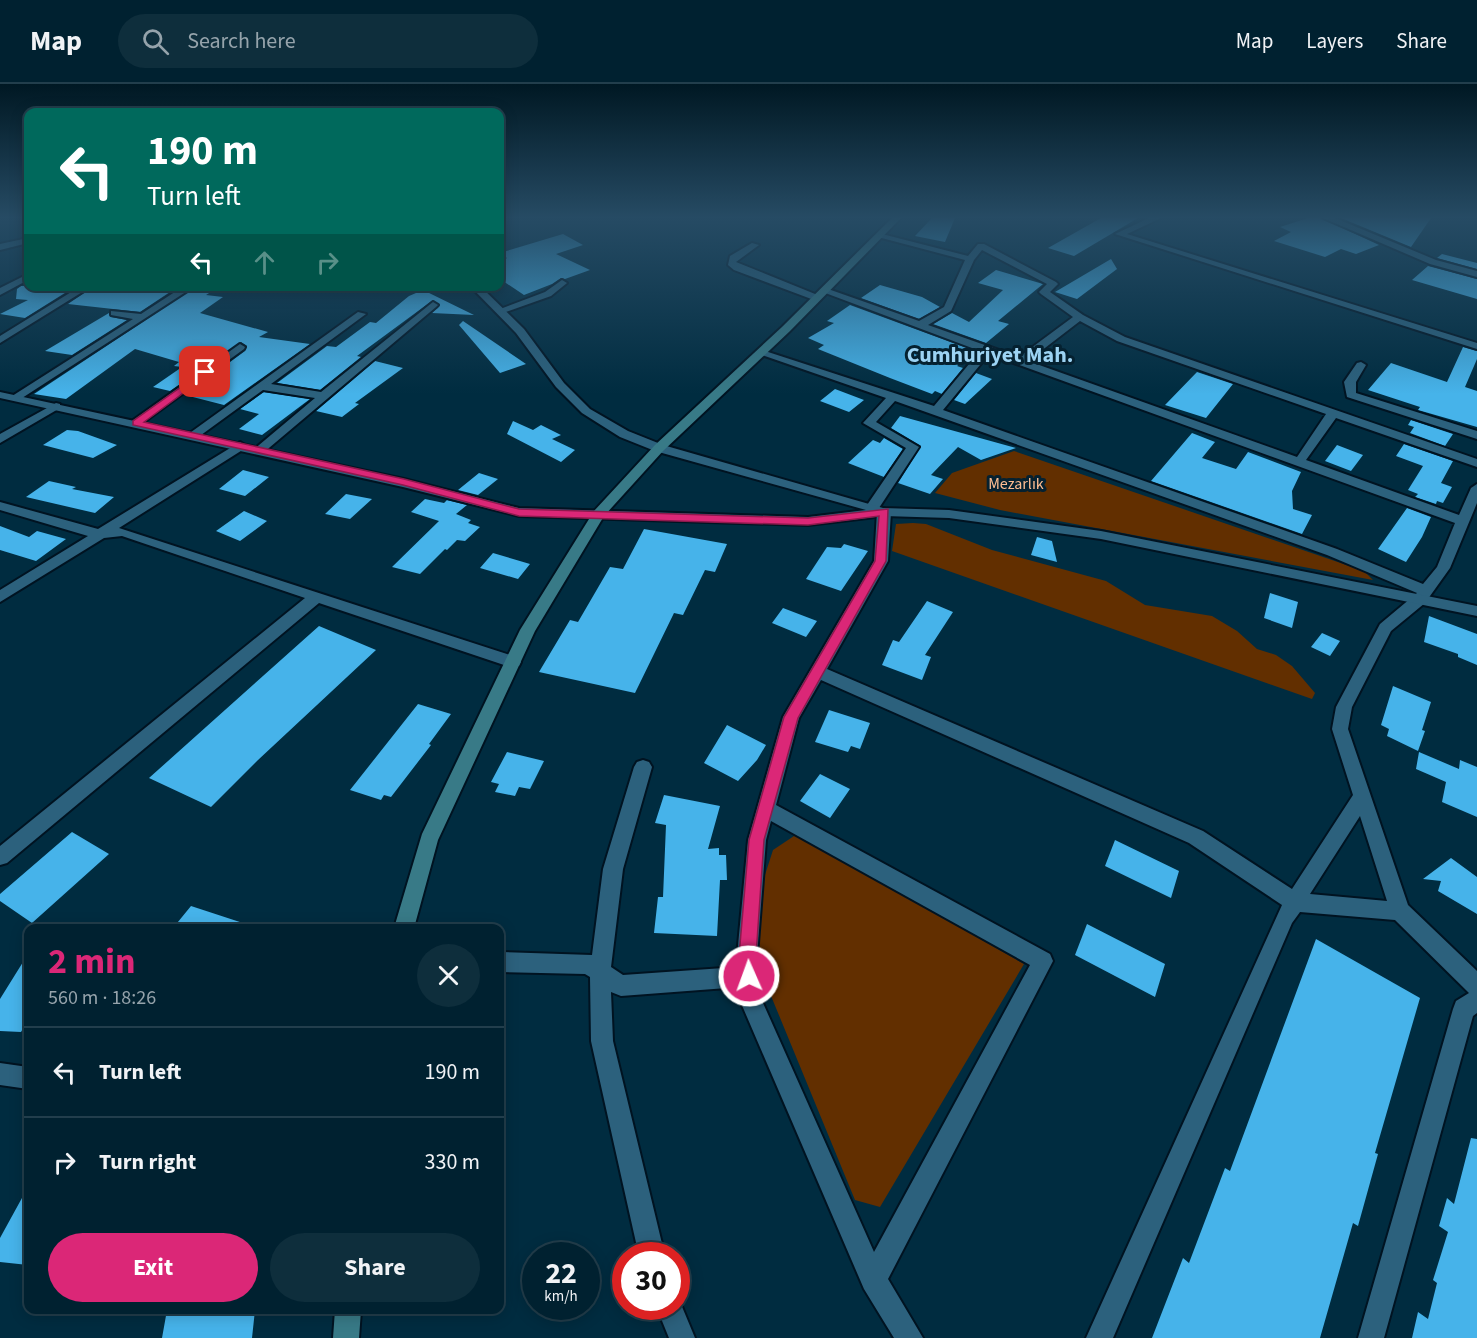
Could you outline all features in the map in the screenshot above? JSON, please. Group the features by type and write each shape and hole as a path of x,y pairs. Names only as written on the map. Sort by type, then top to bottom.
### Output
{"main road":[{"path":"405,924 429,840 528,630 599,514 658,448 761,353 838,277"},
{"path":"346,1338 348,1314"}],"street":[{"path":"765,277 920,325 1463,521"},
{"path":"920,325 948,309 962,277"},
{"path":"1039,277 1053,284 1044,292 1079,317 1121,339 1477,463"},
{"path":"1255,277 1477,346"},
{"path":"0,292 24,278"},
{"path":"500,311 548,294 562,283"},
{"path":"0,340 80,291"},
{"path":"15,398 182,291"},
{"path":"479,291 520,332 560,385 586,411 624,434 658,448 878,510"},
{"path":"260,450 432,305"},
{"path":"114,313 143,317"},
{"path":"193,435 361,314"},
{"path":"1022,361 1079,317"},
{"path":"136,423 240,347"},
{"path":"936,411 987,349"},
{"path":"761,353 936,411 1332,552 1423,595"},
{"path":"1361,365 1350,382 1351,395 1477,435"},
{"path":"262,386 323,396"},
{"path":"0,395 260,450 519,512 808,521 878,510 949,514 1101,535 1423,595 1477,611"},
{"path":"893,397 869,423 913,447 878,510 881,561 791,717 756,840 747,956 752,1003 873,1280 910,1338"},
{"path":"0,439 56,406"},
{"path":"1299,462 1333,414"},
{"path":"0,597 240,446"},
{"path":"1477,488 1443,568 1423,595 1385,628 1344,707 1340,729 1400,911 1477,986"},
{"path":"0,506 98,534 123,532 315,598 513,662"},
{"path":"0,857 315,598"},
{"path":"818,672 1196,837 1294,902 1400,911"},
{"path":"643,767 613,869 600,972 602,1041 649,1242"},
{"path":"1099,1338 1285,917 1361,798"},
{"path":"766,808 1043,961 873,1280"},
{"path":"504,963 588,964 621,986 749,976"},
{"path":"1371,1338 1464,1009 1477,1000"},
{"path":"0,1074 24,1077"},
{"path":"675,1320 682,1338"}],"green space":[{"name":"Mezarlık","path":"1014,451 1364,571 1373,580 1000,510 935,493 952,473"},
{"path":"896,524 926,524 992,550 1106,581 1145,605 1212,616 1237,631 1257,649 1276,655 1292,666 1315,693 1312,699 892,551"},
{"path":"797,834 1024,964 880,1207 855,1200 762,974 756,929 763,881 773,850"}],"building":[{"path":"504,277 572,277 561,278 524,295 504,282"},
{"path":"987,277 1018,277 1043,284 998,321 1009,324 986,343 933,324 952,313 969,322 1003,290 978,283"},
{"path":"1081,277 1107,277 1077,299 1055,292"},
{"path":"1416,277 1468,277 1477,279 1477,299 1412,280"},
{"path":"880,285 922,297 940,307 919,319 861,298"},
{"path":"24,286 24,291 68,291 25,318 0,314 28,300 16,299 17,289"},
{"path":"87,291 172,291 140,312 68,304"},
{"path":"189,291 212,291 206,295 223,297 200,313 268,332 259,337 310,344 224,405 185,395 245,351 247,346 241,342 170,391 153,387 182,367 174,366 179,362 135,349 66,399 34,394"},
{"path":"425,291 474,315 432,313 440,305 433,300 357,356 361,357 320,390 277,383 327,346 336,347 370,322 376,323 409,296"},
{"path":"850,305 975,351 957,366 963,368 942,394 935,391 932,394 818,349 824,345 808,338 834,323 827,321"},
{"path":"109,313 111,317 127,320 72,355 45,351"},
{"path":"463,321 526,364 500,373 459,325"},
{"path":"1463,347 1477,351 1477,359 1465,387 1477,391 1477,427 1418,410 1420,407 1368,390 1391,363 1447,382"},
{"path":"375,361 403,368 355,403 359,404 342,417 316,411"},
{"path":"1197,372 1233,384 1206,418 1165,405"},
{"path":"976,373 992,379 965,404 954,400"},
{"path":"835,389 864,400 849,412 820,401"},
{"path":"264,392 310,399 262,435 239,429 259,414 240,409"},
{"path":"900,416 1016,448 981,460 958,447 931,475 943,479 930,494 898,483 921,446 891,428"},
{"path":"1411,420 1453,434 1445,446 1410,433 1414,427 1408,425"},
{"path":"513,421 533,430 541,425 561,435 552,439 575,450 561,462 507,434"},
{"path":"67,430 78,431 117,445 93,458 43,445"},
{"path":"1192,433 1215,442 1202,458 1236,469 1248,452 1301,472 1292,491 1293,509 1312,515 1302,534 1151,481"},
{"path":"884,438 903,449 884,477 848,463 873,440 880,443"},
{"path":"1404,444 1453,461 1441,483 1452,487 1443,503 1437,501 1436,504 1415,497 1418,494 1408,490 1423,466 1396,456"},
{"path":"1337,445 1363,455 1351,471 1325,461"},
{"path":"243,470 269,477 245,496 219,489"},
{"path":"479,473 498,479 478,495 458,490"},
{"path":"49,481 76,487 72,489 114,497 95,513 26,497"},
{"path":"346,494 372,499 350,519 325,514"},
{"path":"425,499 444,503 447,500 467,505 456,514 471,520 468,523 480,527 465,541 457,540 447,550 445,549 420,574 392,567 439,521 411,512"},
{"path":"1407,508 1431,517 1422,537 1406,562 1378,549"},
{"path":"244,511 267,521 240,541 216,531"},
{"path":"0,526 29,537 37,531 66,539 36,561 0,550"},
{"path":"644,529 727,544 715,572 705,570 683,615 674,613 635,693 539,672 570,620 578,622 610,567 623,569"},
{"path":"1037,537 1052,541 1057,562 1031,555"},
{"path":"844,544 868,551 841,591 806,579 827,547 841,548"},
{"path":"493,553 530,564 518,579 480,568"},
{"path":"1270,593 1298,602 1292,628 1264,618"},
{"path":"927,601 953,612 925,655 931,657 922,680 882,665 893,640 899,642"},
{"path":"783,608 817,621 806,637 772,623"},
{"path":"1429,616 1477,634 1477,665 1458,657 1458,654 1424,642"},
{"path":"319,626 376,650 211,807 149,778"},
{"path":"1322,633 1340,641 1330,656 1311,647"},
{"path":"1393,686 1431,702 1418,751 1387,736 1389,729 1381,725"},
{"path":"418,704 451,714 429,744 431,745 391,797 384,795 381,800 350,790"},
{"path":"829,710 870,723 860,749 851,746 848,752 815,742"},
{"path":"727,725 766,745 757,760 738,781 704,763"},
{"path":"507,752 544,761 530,789 519,787 515,796 495,792 499,784 491,782"},
{"path":"1419,752 1459,769 1460,760 1477,767 1477,817 1442,802 1446,782 1416,769"},
{"path":"820,774 850,789 830,818 800,801"},
{"path":"664,795 720,806 708,849 719,848 719,855 726,855 727,880 720,880 717,936 654,933 658,897 663,897 666,825 655,823"},
{"path":"72,832 109,854 32,923 0,901 0,894"},
{"path":"1115,840 1179,871 1171,898 1105,866"},
{"path":"1451,858 1477,877 1477,914 1438,891 1441,881 1423,879"},
{"path":"191,906 246,924 176,924"},
{"path":"1087,924 1165,964 1155,997 1075,955"},
{"path":"1316,939 1420,998 1375,1153 1378,1154 1358,1226 1353,1223 1320,1338 1152,1338 1183,1258 1189,1263 1225,1168 1230,1171"},
{"path":"24,960 24,1027 21,1032 0,1031 0,999"},
{"path":"1471,1138 1477,1139 1477,1338 1412,1338 1418,1312 1428,1319 1437,1283 1433,1280 1448,1232 1439,1226 1447,1198 1454,1204"},
{"path":"24,1194 24,1265 0,1262 0,1238"},
{"path":"166,1314 255,1314 252,1338 162,1338"}],"district":[{"name":"Cumhuriyet Mah.","path":"990,354"}],"route":[{"path":"205,372 136,423 404,483 519,512 808,521 884,512 881,561 791,717 756,840 747,956 749,976"}]}
